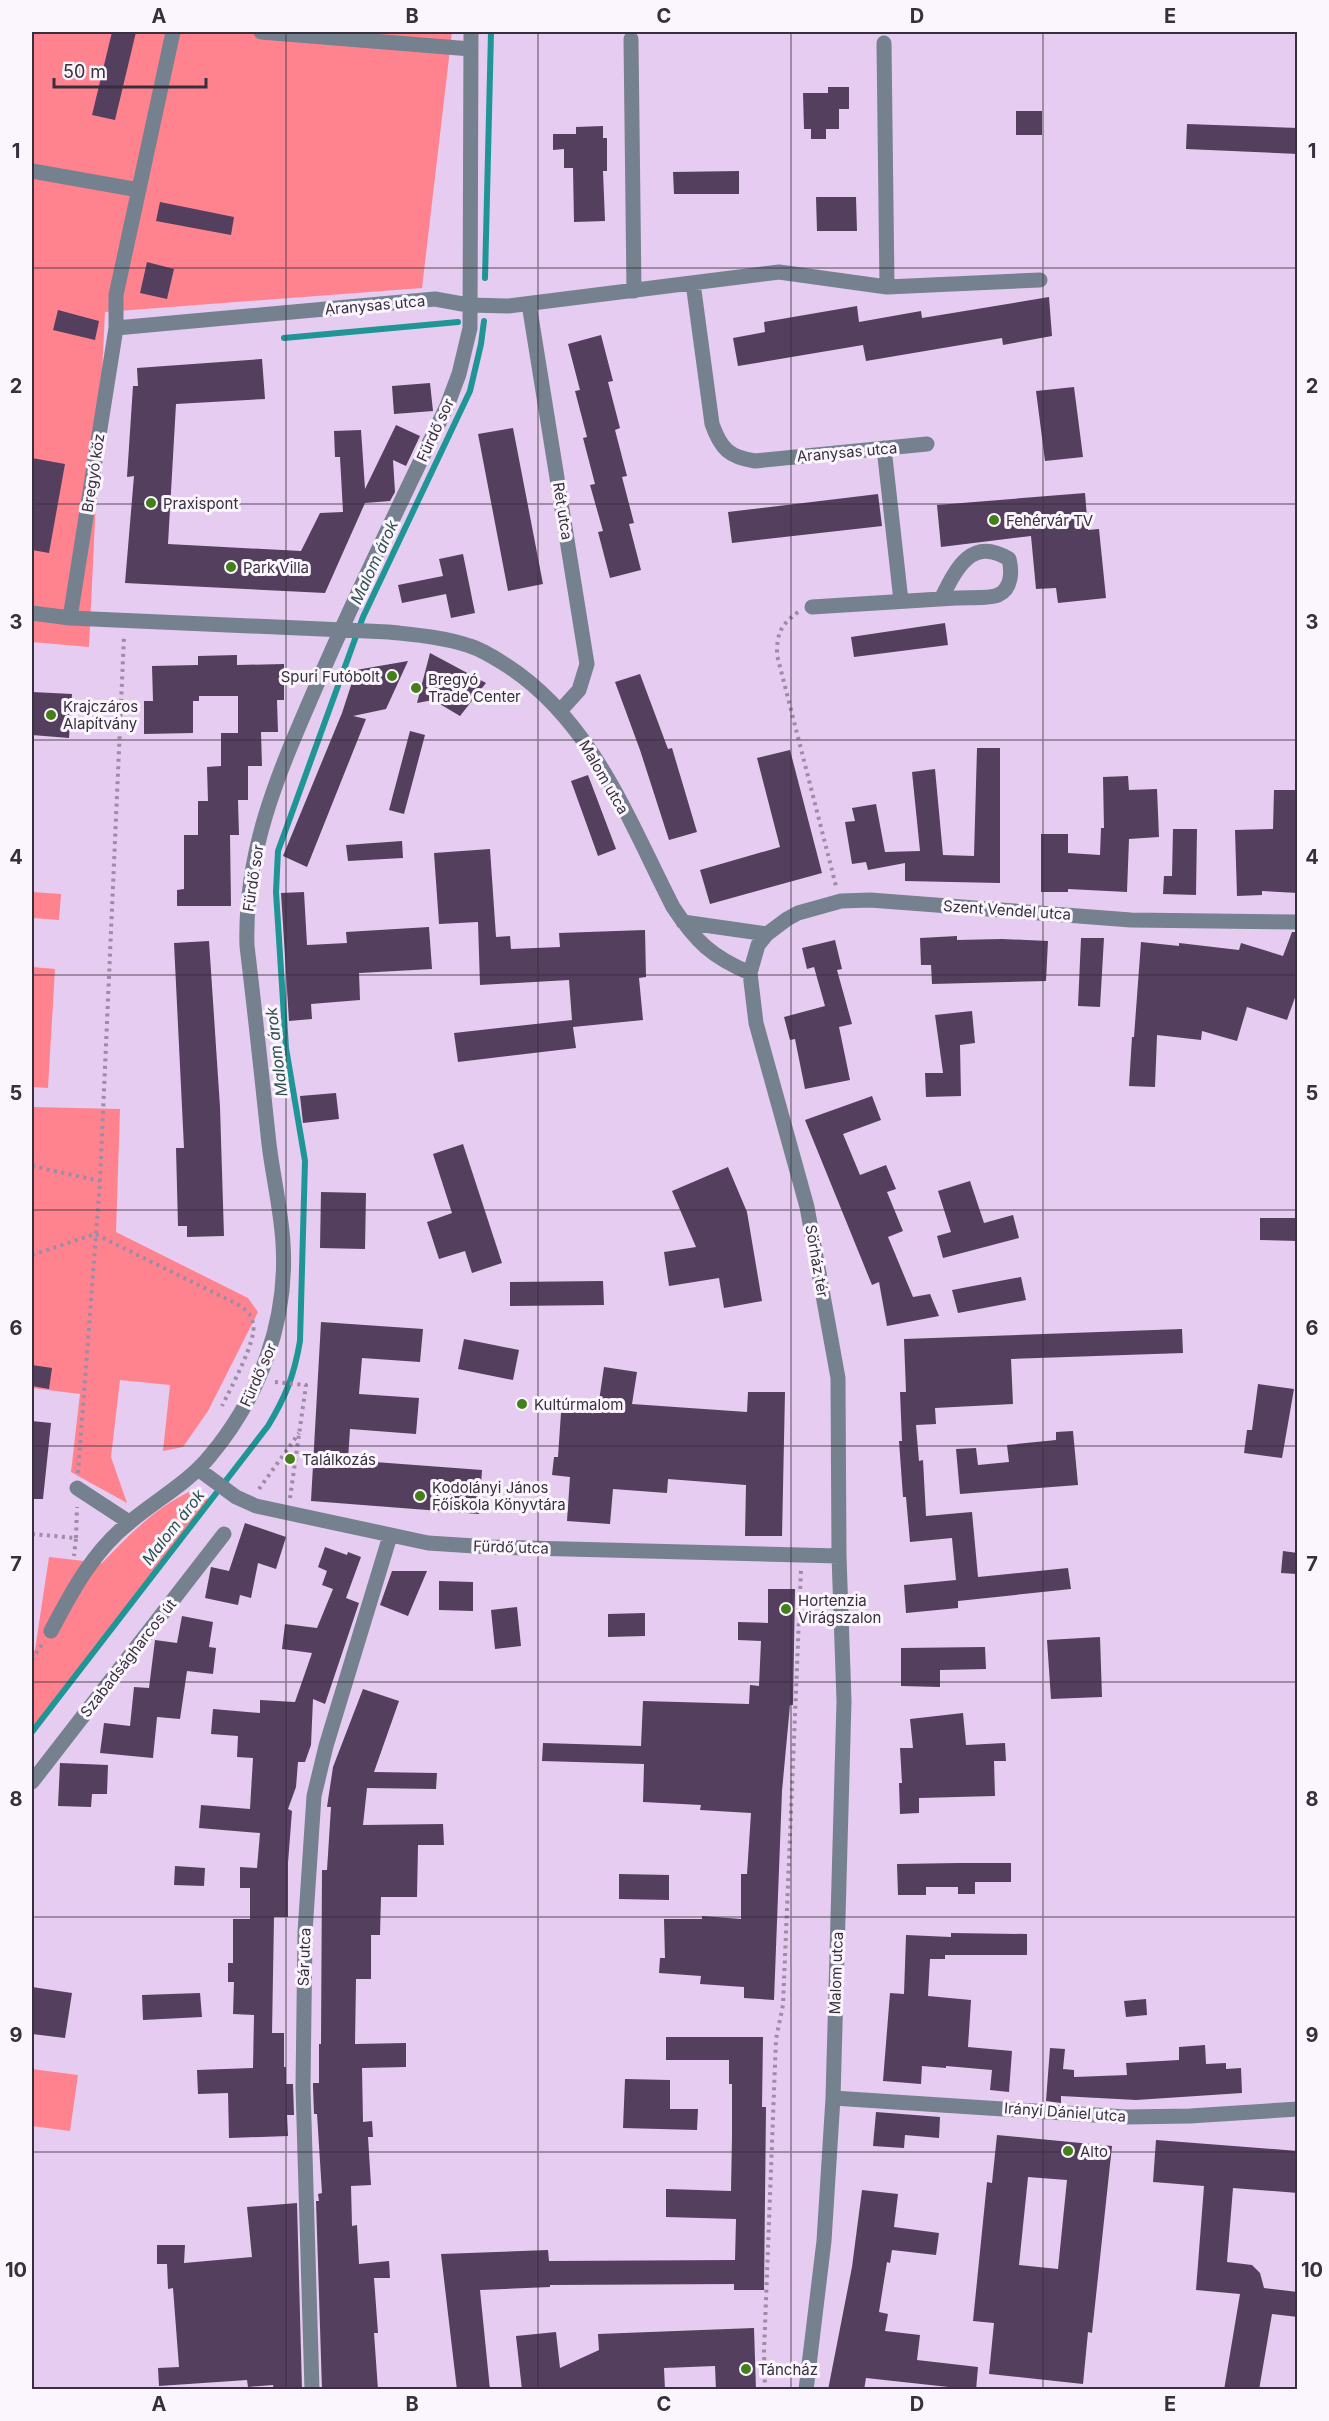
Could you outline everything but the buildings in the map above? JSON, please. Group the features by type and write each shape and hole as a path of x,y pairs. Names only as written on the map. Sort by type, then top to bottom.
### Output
{"street":[{"name":"Bregyó köz","path":"70,618 116,328 116,295 173,32"},
{"path":"261,32 471,49"},
{"name":"Fürdő sor","path":"51,1631 69,1596 104,1545 129,1522 198,1469 216,1449 244,1406 272,1346 284,1283 283,1241 268,1131 248,946 246,911 255,849 279,773 340,631 447,406 459,374 470,328 468,305 471,32"},
{"path":"631,39 634,291"},
{"path":"884,43 888,287"},
{"path":"32,171 139,190"},
{"name":"Aranysas utca","path":"116,328 435,300 468,305 529,304 779,272 888,287 1040,280"},
{"name":"Aranysas utca","path":"693,284 712,424 718,441 728,452 738,458 755,461 927,444"},
{"name":"Rét utca","path":"529,304 587,664 579,690 560,711"},
{"path":"884,448 901,601"},
{"path":"812,607 942,599 998,595 1007,587 1012,571 1009,559 997,551 982,551 968,556 959,567 942,599"},
{"path":"32,613 70,618 340,631"},
{"name":"Malom utca","path":"340,631 389,632 434,637 481,651 515,671 538,689 587,743 673,908 683,922 708,951 723,962 750,973"},
{"name":"Szent Vendel utca","path":"750,973 753,956 767,934 798,913 841,901 870,900 1131,920 1298,922"},
{"path":"683,922 767,934"},
{"name":"Sörház tér","path":"750,973 756,1023 807,1207 838,1378 839,1556"},
{"name":"Fürdő utca","path":"198,1469 210,1480 242,1500 288,1514 428,1543 490,1547 839,1556"},
{"path":"77,1488 129,1522"},
{"name":"Szabadságharcos út","path":"32,1782 224,1534"},
{"name":"Sár utca","path":"312,2390 303,2076 305,1932 314,1796 323,1755 390,1536"},
{"name":"Malom utca","path":"806,2390 824,2241 833,2098 844,1701 839,1556"},
{"name":"Irányi Dániel utca","path":"833,2098 1126,2117 1190,2116 1298,2109"}],"path":[{"path":"812,607 797,612 784,624 777,636 777,655 831,871 841,901"},
{"path":"73,1561 100,1181 125,620"},
{"path":"32,1166 100,1181"},
{"path":"32,1255 95,1234 239,1305 249,1313 254,1325 252,1340 222,1408"},
{"path":"275,1382 306,1385 288,1514"},
{"path":"242,1500 299,1433"},
{"path":"32,1534 75,1538"},
{"path":"765,2390 764,2352 776,2039 783,2005 802,1555"}],"shaded area":[{"path":"32,32 452,32 422,288 105,312 89,647 32,642"},
{"path":"32,892 61,894 59,920 32,918"},
{"path":"32,967 55,969 48,1088 32,1087"},
{"path":"32,1107 120,1109 116,1232 248,1298 258,1312 208,1411 183,1447 163,1451 170,1385 120,1380 111,1457 127,1503 71,1472 80,1394 32,1388"},
{"path":"191,1491 211,1500 32,1730 32,1651 35,1650 49,1557 102,1563 154,1514"},
{"path":"32,2069 78,2075 70,2131 32,2126"}],"waterway":[{"name":"Malom árok","path":"485,278 491,32"},
{"name":"Malom árok","path":"32,1732 268,1426 280,1405 292,1375 300,1341 305,1161 286,1048 276,892 278,851 363,617 470,391 484,321"},
{"path":"284,338 458,322"}],"place":[{"name":"Praxispont","path":"151,503"},
{"name":"Fehérvár TV","path":"994,520"},
{"name":"Park Villa","path":"231,567"},
{"name":"Spuri Futóbolt","path":"392,676"},
{"name":"Bregyó Trade Center","path":"416,688"},
{"name":"Krajczáros Alapítvány","path":"51,715"},
{"name":"Kultúrmalom","path":"522,1404"},
{"name":"Találkozás","path":"290,1459"},
{"name":"Kodolányi János Főiskola Könyvtára","path":"420,1496"},
{"name":"Hortenzia Virágszalon","path":"786,1609"},
{"name":"Alto","path":"1068,2151"},
{"name":"Táncház","path":"746,2369"}]}
